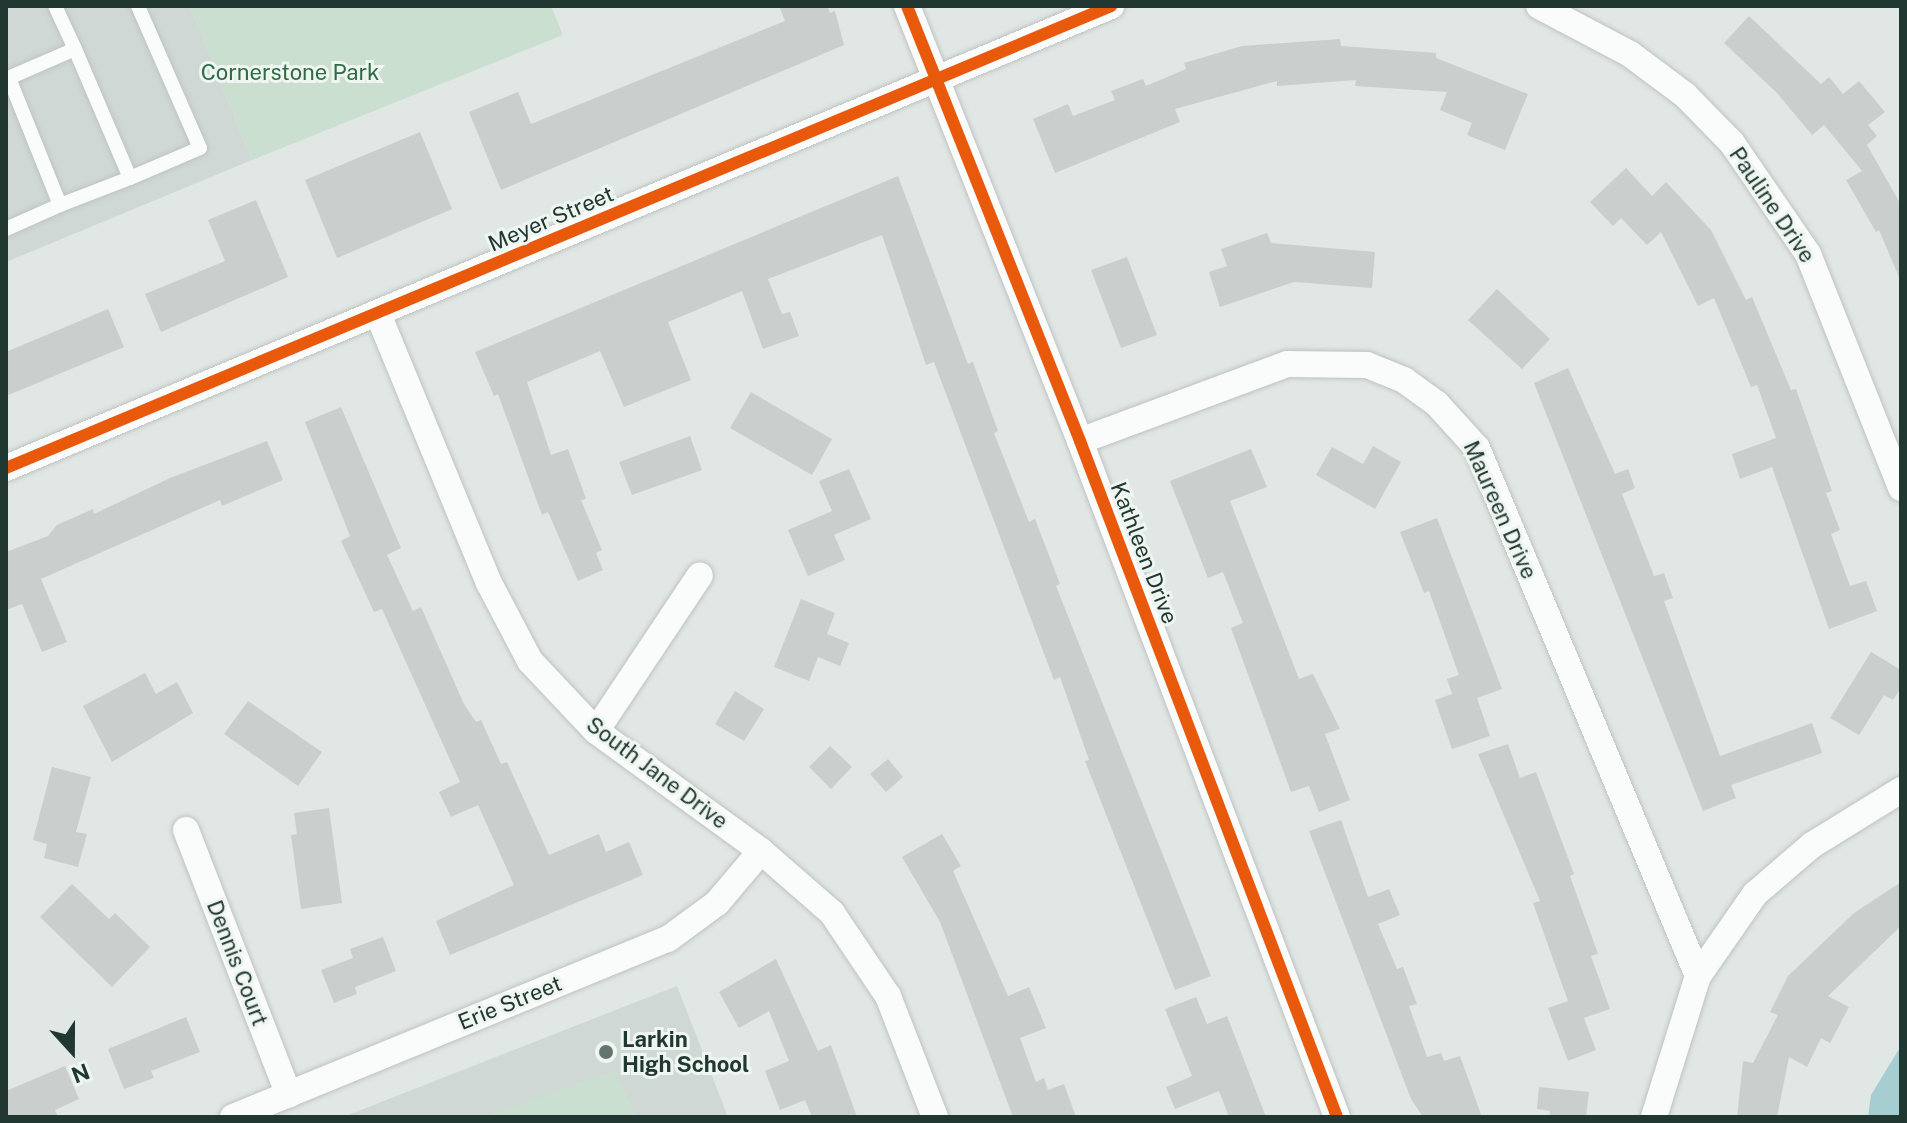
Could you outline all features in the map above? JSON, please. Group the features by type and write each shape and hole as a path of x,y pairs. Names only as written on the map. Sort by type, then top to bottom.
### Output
{"street":[{"name":"Kathleen Drive","path":"907,6 1080,441 1337,1117"},
{"name":"Meyer Street","path":"6,468 936,83 1111,6"},
{"name":"Pauline Drive","path":"1539,6 1630,54 1685,95 1732,143 1808,254 1901,488"},
{"name":"South Jane Drive","path":"378,314 507,622 530,661 596,731 761,851 832,913 888,996 935,1117"},
{"name":"Maureen Drive","path":"1080,441 1287,364 1367,365 1404,380 1437,404 1477,448 1698,976"},
{"path":"596,731 700,575"},
{"path":"1654,1117 1698,976 1755,894 1812,845 1901,790"},
{"name":"Dennis Court","path":"186,830 289,1095"},
{"name":"Erie Street","path":"233,1117 668,939 717,903 761,851"}],"lane":[{"path":"55,6 130,178"},
{"path":"6,229 200,148 138,6"},
{"path":"60,205 7,78 75,49"}],"shaded area":[{"path":"6,6 190,6 252,160 6,262"},
{"name":"Larkin High School","path":"677,986 728,1117 343,1117"}],"green space":[{"name":"Cornerstone Park","path":"190,6 551,6 563,35 252,160"},
{"path":"615,1071 636,1117 481,1117"}],"water":[{"path":"1901,1046 1901,1117 1868,1117 1871,1095"}],"building":[{"path":"779,6 827,6 830,13 835,11 844,45 501,190 469,112 518,92 531,124 785,21"},
{"path":"1749,16 1821,84 1829,77 1843,94 1859,81 1885,112 1868,125 1877,136 1867,145 1901,205 1901,282 1879,230 1876,232 1846,180 1862,171 1824,125 1812,135 1777,93 1724,43"},
{"path":"1340,39 1341,46 1436,53 1436,58 1528,94 1505,150 1467,135 1472,123 1440,110 1447,92 1355,86 1356,80 1277,86 1277,81 1175,109 1180,122 1055,173 1033,119 1068,104 1073,116 1115,100 1111,91 1143,79 1146,86 1186,69 1184,63 1242,46"},
{"path":"420,132 452,209 337,258 305,180"},
{"path":"1626,168 1652,196 1666,182 1711,230 1746,300 1752,297 1791,390 1796,389 1832,491 1826,493 1840,530 1831,534 1850,586 1866,581 1877,611 1829,629 1772,467 1740,479 1732,454 1776,438 1757,385 1751,387 1714,298 1698,306 1661,232 1647,245 1621,218 1613,226 1590,202"},
{"path":"898,176 968,364 973,362 998,431 994,433 1029,522 1035,519 1060,584 1056,586 1211,976 1175,990 1085,761 1089,760 1060,677 1054,680 934,362 926,365 882,235 768,279 782,314 790,312 799,336 763,349 742,291 668,322 691,380 624,407 600,351 527,382 551,455 568,449 586,499 581,500 602,550 596,553 603,570 578,581 548,512 542,515 498,394 494,396 475,352"},
{"path":"256,200 288,277 161,332 145,294 225,261 208,220"},
{"path":"1267,233 1271,243 1375,252 1372,288 1294,282 1220,307 1209,272 1227,266 1221,249"},
{"path":"1127,257 1157,335 1121,348 1091,270"},
{"path":"1497,289 1550,339 1522,369 1468,320"},
{"path":"108,309 124,347 6,396 6,352"},
{"path":"1568,368 1615,474 1628,469 1635,488 1622,494 1654,576 1664,573 1673,598 1664,601 1720,756 1812,723 1822,753 1731,785 1736,798 1703,811 1534,383"},
{"path":"751,392 832,439 812,475 730,428"},
{"path":"341,407 401,548 387,555 413,611 421,607 464,704 476,722 481,720 501,764 507,762 549,855 599,834 606,852 629,842 643,875 450,955 436,921 514,885 478,805 451,817 439,792 460,782 382,609 374,612 341,541 350,536 305,422"},
{"path":"690,436 702,470 632,495 619,462"},
{"path":"267,441 283,480 222,506 220,500 41,579 67,642 42,652 22,604 6,610 6,552 48,536 57,525 93,509 94,514 170,478"},
{"path":"1373,446 1401,462 1375,509 1316,475 1332,447 1363,464"},
{"path":"1251,449 1267,487 1230,501 1299,679 1313,674 1340,729 1325,734 1350,800 1319,812 1309,786 1291,792 1231,628 1243,623 1223,572 1208,578 1170,481"},
{"path":"849,469 871,519 834,535 845,560 808,576 788,530 832,511 819,481"},
{"path":"1437,518 1502,689 1477,698 1490,736 1452,749 1435,700 1452,694 1447,679 1459,675 1429,591 1424,593 1400,532"},
{"path":"801,599 835,613 827,634 849,643 840,666 818,657 809,681 774,667"},
{"path":"1871,652 1901,670 1901,688 1893,700 1884,695 1859,735 1830,718"},
{"path":"145,673 156,694 177,682 193,713 112,762 83,706"},
{"path":"735,691 764,709 744,741 715,724"},
{"path":"248,701 322,752 298,786 224,734"},
{"path":"1508,744 1520,778 1536,772 1574,874 1570,876 1598,954 1591,956 1610,1009 1584,1018 1596,1050 1568,1061 1548,1008 1568,1001 1533,903 1540,901 1478,754"},
{"path":"830,746 852,767 831,789 809,767"},
{"path":"888,759 903,777 886,792 870,774"},
{"path":"52,767 91,777 76,832 87,834 78,867 44,858 47,844 33,840"},
{"path":"329,808 342,903 301,909 291,835 297,834 294,813"},
{"path":"1341,820 1368,897 1389,889 1400,915 1378,924 1397,969 1403,967 1417,1004 1409,1006 1427,1057 1441,1053 1444,1061 1460,1056 1482,1117 1423,1117 1411,1099 1309,831"},
{"path":"942,834 961,866 953,871 1008,996 1029,987 1046,1028 1020,1038 1036,1082 1044,1078 1048,1090 1064,1084 1076,1117 1013,1117 940,922 902,857"},
{"path":"1901,882 1901,926 1828,996 1849,1007 1830,1043 1821,1038 1807,1067 1789,1057 1777,1117 1737,1117 1743,1061 1753,1063 1778,1015 1770,1012 1788,976 1854,913"},
{"path":"72,884 109,919 115,913 150,947 112,987 40,917"},
{"path":"383,937 396,971 355,987 357,994 334,1003 321,970 353,958 350,949"},
{"path":"776,959 818,1051 831,1045 857,1117 812,1117 805,1100 780,1110 765,1071 789,1061 769,1011 739,1028 719,992"},
{"path":"1196,997 1207,1024 1227,1016 1266,1117 1229,1117 1219,1091 1175,1109 1166,1087 1192,1076 1165,1009"},
{"path":"186,1017 200,1052 151,1071 154,1078 124,1089 108,1049"},
{"path":"65,1066 79,1099 55,1110 58,1117 6,1117 6,1091"},
{"path":"1539,1087 1589,1092 1586,1117 1549,1117 1550,1111 1537,1109"}],"cycle path":[{"path":"907,6 1080,441 1337,1117"},
{"path":"6,468 1111,6"}],"place":[{"name":"Larkin High School","path":"606,1052"}]}
